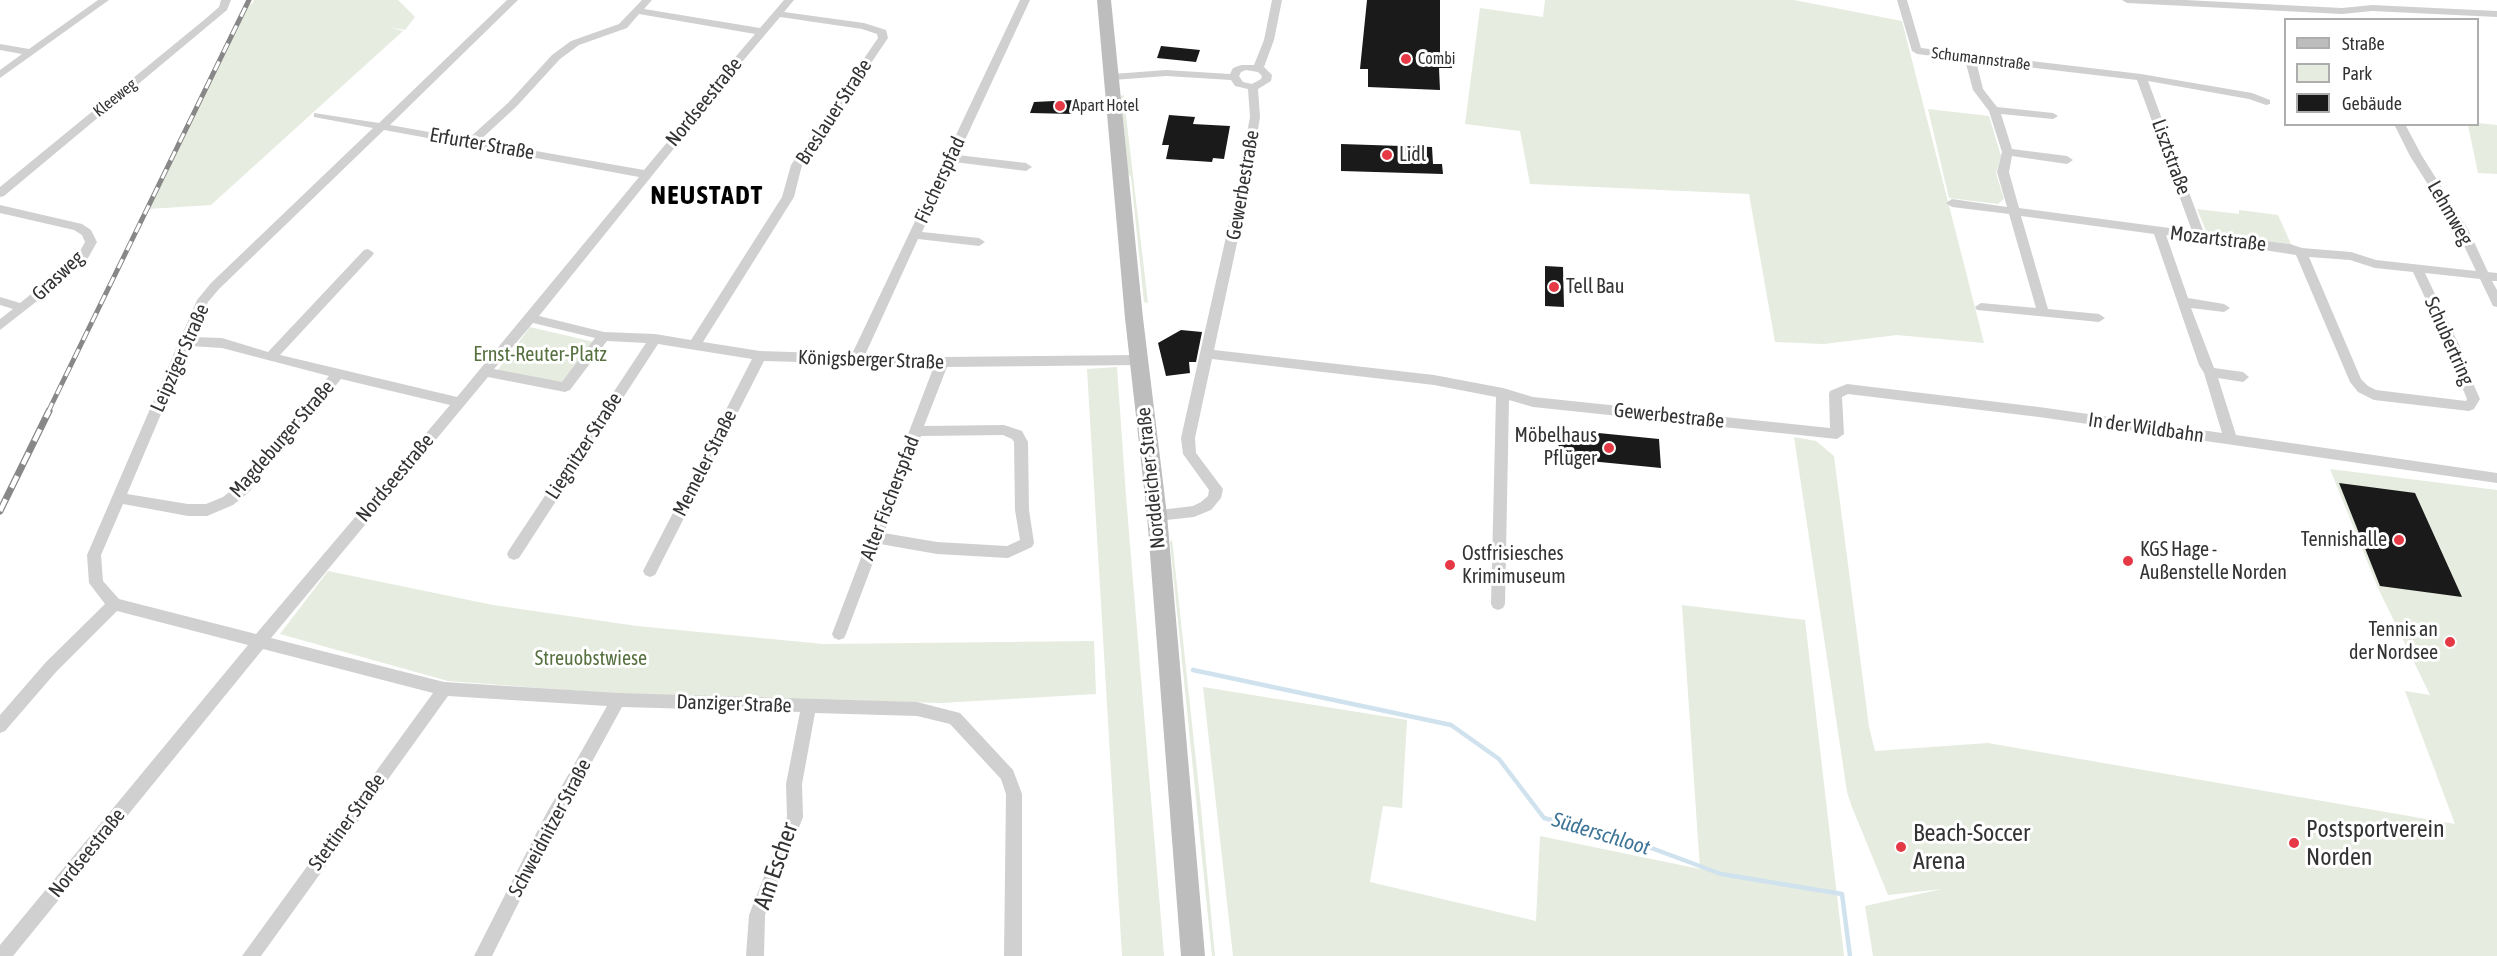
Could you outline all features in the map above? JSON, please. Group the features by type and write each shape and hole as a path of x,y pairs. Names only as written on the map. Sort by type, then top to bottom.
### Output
{"main road":[{"name":"Norddeicher Straße","path":"1104,0 1139,360 1157,515 1193,956"}],"street":[{"path":"0,75 104,0"},
{"name":"Kleeweg","path":"0,193 208,22 224,8 226,0"},
{"name":"Leipziger Straße","path":"114,604 96,583 94,555 203,300 215,285 513,0"},
{"path":"472,141 512,105 556,57 575,43 615,31 623,26 647,0"},
{"name":"Nordseestraße","path":"2,956 260,641 530,318 741,56 764,32 789,0"},
{"name":"Fischerspfad","path":"856,360 1025,0"},
{"name":"Gewerbestraße","path":"1157,515 1194,511 1206,506 1214,498 1216,489 1190,454 1188,438 1227,269 1250,147 1255,117 1253,87 1263,84 1267,78 1264,71 1258,68 1269,40 1277,0"},
{"name":"Schumannstraße","path":"1902,0 1917,51 2141,77"},
{"path":"2127,0 2313,5 2344,15 2372,8 2497,14"},
{"path":"636,11 764,32"},
{"name":"Breslauer Straße","path":"695,344 788,197 797,165 883,38 882,32 864,26 778,14"},
{"path":"0,47 31,52"},
{"path":"1970,58 1978,90 1994,110 2007,152 2003,172 2043,312"},
{"path":"1113,76 1166,73 1234,76 1242,68 1258,68"},
{"path":"1234,76 1239,84 1253,87"},
{"path":"2141,77 2252,96 2266,102"},
{"name":"Lisztstraße","path":"2141,77 2200,237"},
{"path":"1994,110 2053,116"},
{"name":"Erfurter Straße","path":"318,115 645,174"},
{"name":"Lehmweg","path":"2400,126 2416,156 2462,229 2497,303"},
{"path":"2007,152 2067,160"},
{"path":"950,158 1026,167"},
{"name":"Mozartstraße","path":"1952,203 2290,248 2301,252 2351,256 2375,264 2497,278"},
{"name":"Grasweg","path":"0,209 78,227 87,233 91,242 84,255 69,270 0,326"},
{"path":"2159,232 2205,365 2210,372 2231,440"},
{"path":"914,235 979,242"},
{"name":"Schubertring","path":"2301,252 2356,382 2363,389 2374,394 2469,406 2474,399 2454,347 2416,269"},
{"path":"270,357 368,254"},
{"path":"0,302 23,308"},
{"path":"2183,302 2224,308"},
{"path":"1981,307 2099,318"},
{"name":"Königsberger Straße","path":"530,318 604,336 695,344 760,356 942,362 1139,360"},
{"path":"484,372 565,387 604,336"},
{"name":"Liegnitzer Straße","path":"513,554 655,339"},
{"path":"187,341 222,344 458,402"},
{"name":"Gewerbestraße","path":"1208,354 1434,380 1503,393 1533,402 1837,434"},
{"name":"Memeler Straße","path":"650,571 760,356"},
{"name":"Alter Fischerspfad","path":"839,634 942,362"},
{"path":"2210,372 2243,377"},
{"name":"Magdeburger Straße","path":"118,498 188,510 207,510 228,501 243,489 338,374"},
{"name":"In der Wildbahn","path":"1837,434 1835,394 1847,389 2039,412 2497,478"},
{"path":"1498,604 1503,393"},
{"path":"874,537 937,548 1008,552 1027,543 1022,510 1021,442 1017,435 1004,430 916,431"},
{"path":"0,726 51,667 114,604 260,641"},
{"name":"Danziger Straße","path":"260,641 444,689 618,700 917,709 955,718 1007,775 1014,794 1013,956"},
{"name":"Stettiner Straße","path":"251,956 444,689"},
{"name":"Schweidnitzer Straße","path":"483,956 552,819 618,700"},
{"name":"Am Escher","path":"755,956 757,915 795,817 794,784 809,706"}],"green space":[{"path":"254,0 398,0 415,17 405,30 389,27 403,31 211,205 148,209 247,4 252,4"},
{"path":"1545,0 1794,0 1902,21 1984,343 1897,335 1824,344 1775,342 1749,194 1530,184 1520,131 1465,124 1480,8 1543,17"},
{"path":"1124,95 1148,303 1144,302 1131,177 1128,173 1121,96"},
{"path":"1928,109 1989,116 2001,156 1996,173 2004,199 1998,204 1949,198"},
{"path":"2479,123 2497,125 2497,174 2478,173 2468,126 2479,126"},
{"path":"2197,209 2239,214 2239,210 2278,215 2291,244 2207,233"},
{"name":"Ernst-Reuter-Platz","path":"530,327 594,342 563,384 497,371"},
{"path":"1117,367 1164,956 1122,956 1087,369"},
{"path":"1794,437 1816,441 1834,456 1869,727 1875,751 1988,743 2455,824 2405,691 2430,695 2378,588 2330,469 2497,490 2497,956 1873,956 1865,906 1942,889 1888,895 1847,792"},
{"path":"1172,539 1215,956 1212,956 1170,543"},
{"name":"Streuobstwiese","path":"328,571 493,605 637,626 823,644 1094,641 1096,694 941,703 621,694 448,681 280,634"},
{"path":"1682,605 1805,620 1844,956 1233,956 1203,687 1407,720 1402,808 1383,806 1370,882 1536,921 1540,836 1700,869"}],"building":[{"name":"Combi","path":"1367,0 1440,0 1440,54 1451,54 1452,68 1439,68 1440,90 1368,87 1368,69 1360,69"},
{"path":"1161,46 1200,50 1196,62 1157,58"},
{"name":"Apart Hotel","path":"1074,100 1074,114 1030,113 1034,102"},
{"path":"1169,115 1195,117 1193,124 1230,126 1224,159 1213,158 1212,162 1166,159 1169,145 1162,145"},
{"name":"Lidl","path":"1341,144 1432,147 1433,164 1442,164 1443,174 1341,171"},
{"name":"Tell Bau","path":"1545,266 1563,267 1564,307 1545,306"},
{"path":"1181,330 1202,332 1196,362 1189,362 1190,373 1166,376 1158,343"},
{"name":"Möbelhaus Pflüger","path":"1558,429 1659,439 1661,468 1559,458"},
{"name":"Tennishalle","path":"2339,483 2415,493 2462,597 2380,586"}],"waterway":[{"name":"Süderschloot","path":"1193,670 1451,725 1499,759 1544,818 1646,846 1721,874 1842,894 1850,956"}],"railway":[{"path":"48,412 249,0"},
{"path":"0,511 49,411"}],"place":[{"name":"Combi","path":"1406,59"},
{"name":"Apart Hotel","path":"1060,106"},
{"name":"Lidl","path":"1387,155"},
{"name":"Tell Bau","path":"1554,287"},
{"name":"Möbelhaus Pflüger","path":"1609,448"},
{"name":"Tennishalle","path":"2399,540"},
{"name":"KGS Hage - Außenstelle Norden","path":"2128,561"},
{"name":"Ostfrisiesches Krimimuseum","path":"1450,565"},
{"name":"Tennis an der Nordsee","path":"2450,642"},
{"name":"Postsportverein Norden","path":"2294,843"},
{"name":"Beach-Soccer Arena","path":"1901,847"}],"district":[{"name":"NEUSTADT","path":"707,196"}]}
